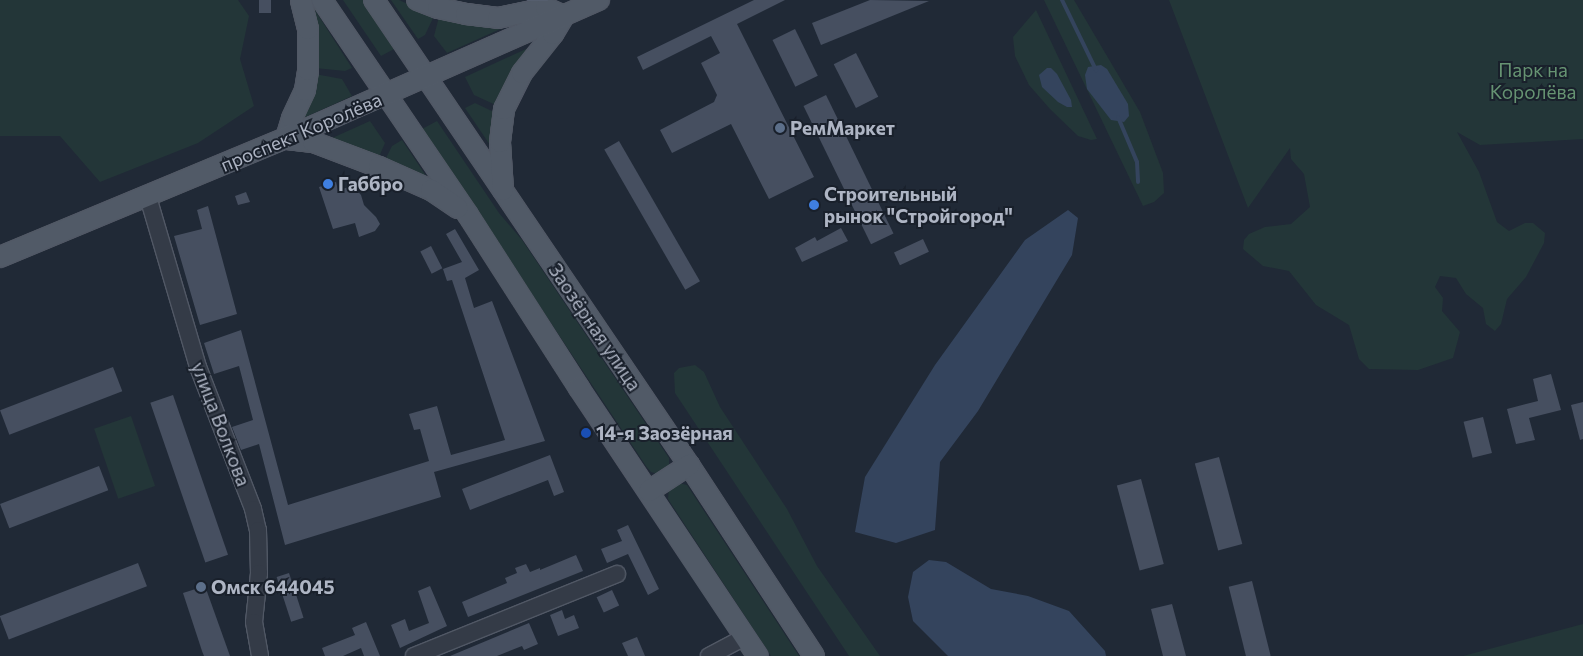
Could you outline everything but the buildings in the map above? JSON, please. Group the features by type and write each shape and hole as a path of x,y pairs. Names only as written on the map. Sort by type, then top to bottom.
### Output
{"main road":[{"path":"301,0 308,29 308,70 305,90 292,118 286,138 313,142 379,167 431,190 468,215"},
{"path":"322,0 468,215 579,388 758,656"},
{"name":"Заозёрная улица","path":"374,0 689,465 814,656"},
{"path":"417,0 438,8 498,18 546,8 564,16 553,34 522,73 504,109 500,142 503,192"},
{"name":"проспект Королёва","path":"0,256 148,197 386,95 599,0"},
{"path":"649,491 689,465"}],"street":[{"name":"улица Волкова","path":"148,197 198,367 256,523 259,559 254,622 260,656"},
{"path":"414,656 617,574"},
{"path":"710,656 745,637"}],"green space":[{"path":"0,0 238,0 249,16 240,59 254,106 198,143 100,182 60,136 0,136"},
{"path":"343,0 364,0 396,48 381,56"},
{"path":"391,0 399,0 434,16 425,35 418,39"},
{"path":"1044,0 1074,0 1140,112 1163,173 1164,193 1154,202 1143,206"},
{"name":"Парк на Королёва","path":"1169,0 1583,0 1583,139 1480,145 1457,132 1479,172 1497,222 1509,231 1525,223 1533,223 1545,233 1544,243 1526,277 1507,299 1501,324 1495,331 1486,324 1483,308 1466,294 1456,278 1440,276 1435,287 1443,298 1442,311 1460,332 1453,358 1418,370 1369,369 1359,359 1349,325 1316,305 1289,271 1263,266 1243,249 1244,240 1249,234 1265,227 1291,224 1310,207 1304,174 1291,159 1290,148 1248,208"},
{"path":"311,4 352,68 345,71 315,68"},
{"path":"1036,10 1097,139 1091,140 1078,136 1050,109 1029,85 1015,56 1013,37"},
{"path":"439,17 507,26 447,53 434,36"},
{"path":"539,43 498,106 474,95 465,77"},
{"path":"315,74 342,79 352,96 301,119"},
{"path":"475,103 496,113 492,148 465,108"},
{"path":"370,121 385,143 378,159 330,139"},
{"path":"437,121 499,213 522,240 669,458 669,465 664,472 658,474 651,472 646,466 422,129"},
{"path":"402,140 430,182 384,162 392,146"},
{"path":"695,365 704,372 720,407 787,509 817,566 880,656 849,656 675,393 674,373 679,368"},
{"path":"131,416 155,486 118,499 94,429"},
{"path":"679,483 687,485 799,656 771,656 668,499 669,488"},
{"path":"1583,624 1583,656 1463,656"}],"water":[{"path":"1101,65 1107,69 1128,104 1129,116 1124,122 1111,120 1087,89 1085,75 1088,67"},
{"path":"1047,68 1051,68 1057,74 1071,100 1072,107 1067,107 1058,102 1042,87 1039,75"},
{"path":"1068,210 1078,218 1072,255 978,411 940,462 935,530 896,543 855,532 865,477 935,365 1025,240"},
{"path":"929,560 946,562 991,589 1028,596 1069,611 1105,651 1106,656 948,656 913,621 908,597 913,572"}],"waterway":[{"path":"1062,0 1096,70"},
{"path":"1118,117 1137,162 1138,182"}],"tram line":[{"path":"527,0 547,0"}],"place":[{"name":"РемМаркет","path":"780,128"},
{"name":"Габбро","path":"328,184"},
{"name":"Строительный рынок \"Стройгород\"","path":"814,205"},
{"name":"14-я Заозёрная","path":"586,433"},
{"name":"Омск 644045","path":"201,587"}]}
